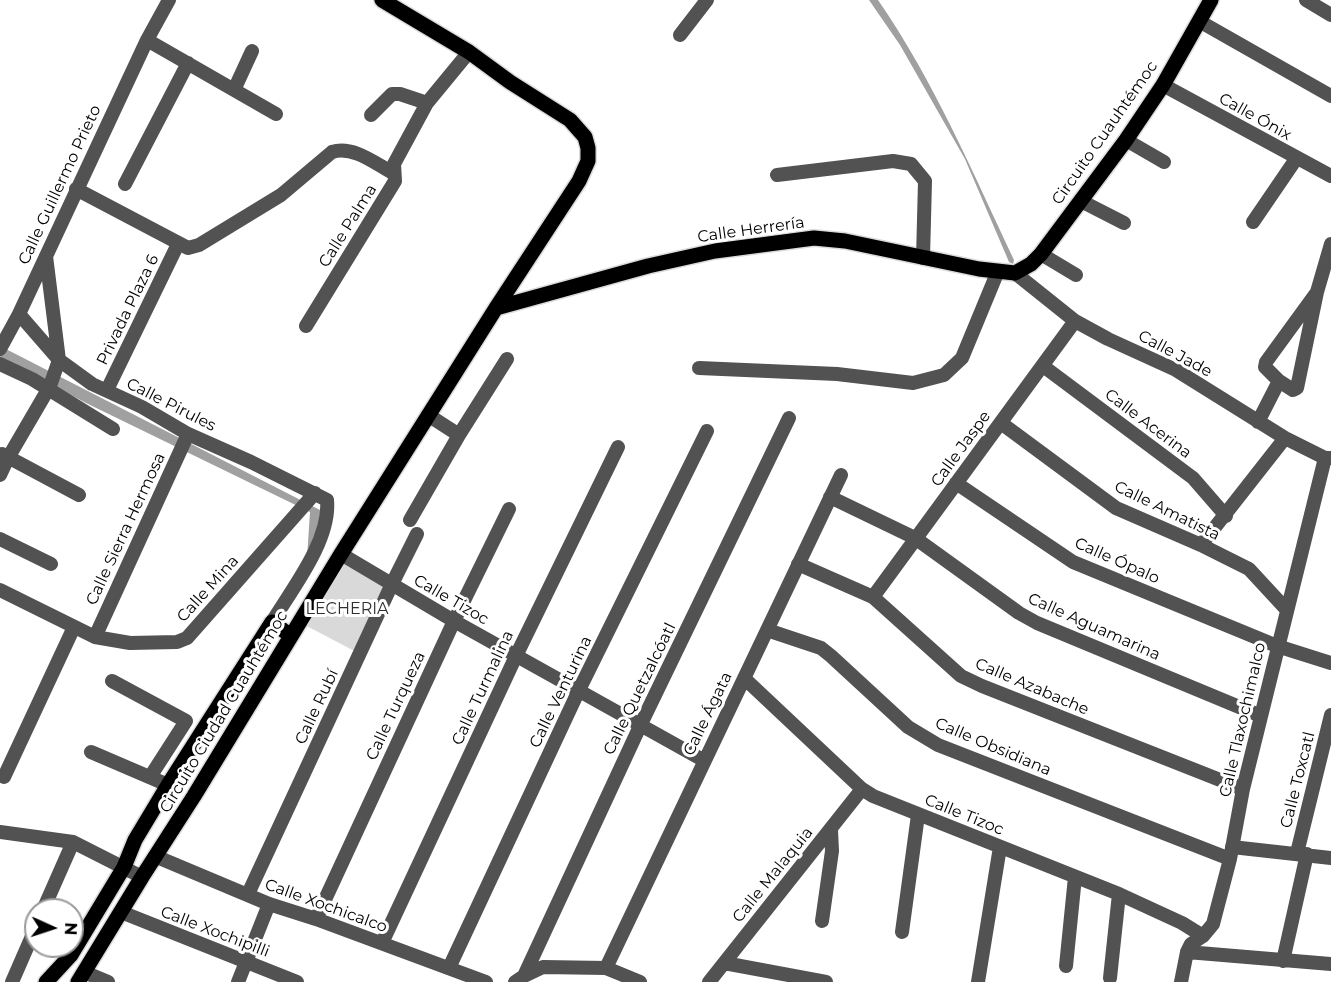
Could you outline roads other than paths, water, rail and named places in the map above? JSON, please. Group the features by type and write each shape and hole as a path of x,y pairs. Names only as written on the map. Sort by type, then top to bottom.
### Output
{"main road":[{"name":"Circuito Ciudad Cuauhtémoc","path":"81,977 428,415 579,181 588,161 585,137 570,120 510,82 469,52 382,0"},
{"name":"Circuito Cuauhtémoc","path":"1015,273 1031,264 1041,254 1126,140 1163,85 1211,0"},
{"name":"Calle Herrería","path":"496,308 648,266 704,254 814,238 1015,273"},
{"path":"46,982 71,955 124,867 135,840 168,785 272,622 291,636"}],"street":[{"name":"Calle Guillermo Prieto","path":"2,347 75,189 147,40 169,0"},
{"path":"680,34 707,0"},
{"path":"1306,0 1331,15"},
{"path":"1199,21 1331,96"},
{"path":"147,40 276,114"},
{"path":"234,90 252,51"},
{"name":"Calle Palma","path":"306,326 395,181 394,164 427,104 469,52"},
{"path":"126,184 188,63"},
{"name":"Calle Ónix","path":"1163,85 1331,176"},
{"path":"371,115 392,94 400,94 427,104"},
{"path":"1126,140 1164,162"},
{"path":"75,189 188,248 199,245 281,195 332,152 341,149 350,150 393,173"},
{"path":"1253,222 1296,159"},
{"path":"777,175 893,161 911,164 925,181 923,258"},
{"path":"1081,201 1124,223"},
{"name":"Privada Plaza 6","path":"107,390 178,244"},
{"path":"1317,292 1266,362 1267,370 1279,381 1296,390 1317,292 1331,244"},
{"path":"0,475 4,455 49,388 58,365 46,254"},
{"path":"1041,254 1076,275"},
{"path":"699,368 837,374 913,383 944,375 962,358 998,271"},
{"name":"Calle Jade","path":"1015,273 1075,321 1176,370 1285,438 1328,458"},
{"name":"Calle Pirules","path":"19,314 58,365 142,407 184,442 312,501"},
{"name":"Calle Jaspe","path":"873,597 1075,321"},
{"path":"410,520 459,435 507,359"},
{"path":"0,364 49,388 113,429"},
{"name":"Calle Acerina","path":"1043,366 1193,478 1226,516"},
{"path":"1258,422 1279,381"},
{"path":"428,415 459,435"},
{"name":"Calle Quetzalcóatl","path":"519,979 789,418"},
{"name":"Calle Amatista","path":"1001,423 1116,508 1202,545 1254,573 1286,609"},
{"name":"Calle Venturina","path":"449,968 579,690 707,431"},
{"path":"1202,545 1285,438"},
{"name":"Calle Sierra Hermosa","path":"95,637 184,442"},
{"name":"Calle Turmalina","path":"382,943 516,656 618,447"},
{"path":"4,455 79,495"},
{"name":"Calle Tlaxochimalco","path":"1187,952 1191,944 1203,936 1214,924 1243,789 1286,609 1328,458"},
{"name":"Calle Ágata","path":"606,968 841,474"},
{"name":"Calle Ópalo","path":"956,483 1074,562 1277,646 1331,663"},
{"name":"Calle Aguamarina","path":"830,497 915,538 1019,613 1037,623 1261,716"},
{"path":"272,622 315,554 328,511 312,501"},
{"name":"Calle Mina","path":"0,590 95,637 130,643 177,642 187,638 312,501"},
{"name":"Calle Turqueza","path":"316,919 454,621 509,509"},
{"name":"Calle Rubí","path":"248,894 417,534"},
{"path":"0,539 51,564"},
{"name":"Calle Tizoc","path":"341,555 391,586 704,760"},
{"name":"Calle Azabache","path":"798,564 873,597 962,676 982,686 1243,789"},
{"path":"4,777 74,627"},
{"name":"Calle Obsidiana","path":"767,630 821,648 908,727 938,745 1231,853 1302,854 1331,858"},
{"name":"Calle Tizoc","path":"744,678 862,789 873,796 1119,894 1182,923 1203,936"},
{"path":"112,681 186,721 150,777"},
{"name":"Calle Toxcatl","path":"1283,961 1302,854 1331,715"},
{"path":"91,752 168,785"},
{"name":"Calle Malaquia","path":"709,982 862,789"},
{"path":"902,932 918,815"},
{"path":"822,921 832,850 831,830"},
{"path":"0,832 73,842 142,877"},
{"path":"49,898 73,842"},
{"path":"978,982 1000,847"},
{"name":"Calle Xochicalco","path":"157,857 269,904 486,982"},
{"path":"1066,966 1075,877"},
{"path":"1110,978 1119,894"},
{"path":"238,982 269,904"},
{"name":"Calle Xochipilli","path":"121,912 297,982"},
{"path":"1181,982 1187,952 1331,964"},
{"path":"12,982 24,954"},
{"path":"724,963 826,982"},
{"path":"519,979 543,967 606,968 639,982"},
{"path":"81,977 108,982"}],"park label":[{"name":"LECHERIA","path":"347,609"}]}
